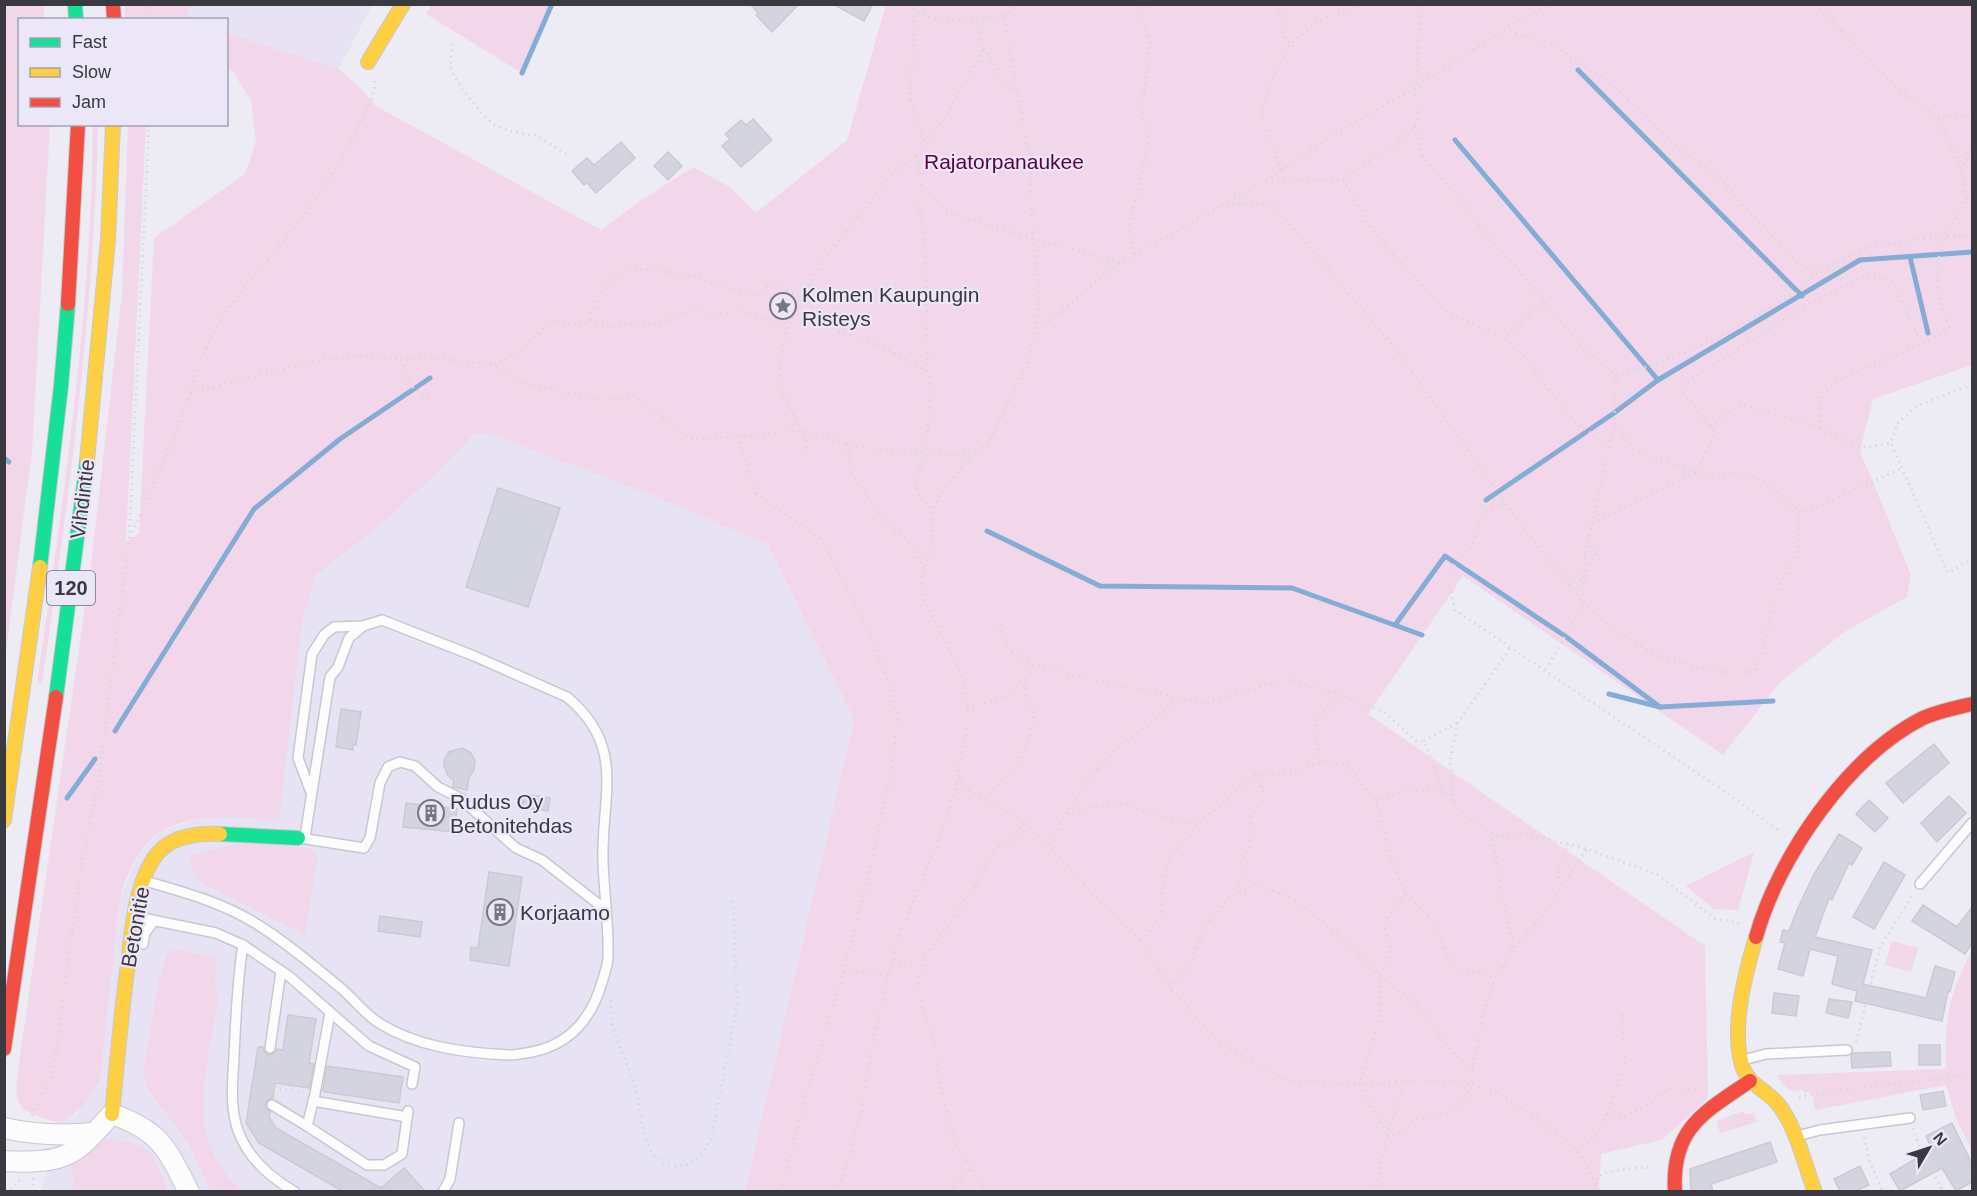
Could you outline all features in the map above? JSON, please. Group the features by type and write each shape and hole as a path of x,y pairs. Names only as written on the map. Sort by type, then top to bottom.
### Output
{"main road":[{"path":"369,61 403,4"},
{"name":"Vihdintie","path":"4,820 60,406 71,284 78,126"},
{"name":"Vihdintie","path":"4,1049 69,603 93,409 110,202 113,126"},
{"path":"1815,1191 1779,1104 1750,1081 1741,1061 1739,1045 1741,1009 1747,968 1757,930 1767,902 1797,843 1844,782 1876,751 1904,730 1934,713 1972,704"},
{"name":"Betonitie","path":"112,1114 134,917 147,869 159,852 178,838 207,833 301,838"},
{"path":"1675,1191 1672,1173 1675,1153 1682,1138 1696,1122 1750,1081"}],"street":[{"path":"4,1161 31,1169 66,1155 112,1114 140,1125 166,1147 189,1191"},
{"path":"4,1128 64,1136 93,1132"}],"lane":[{"path":"143,881 221,905 256,924 342,990 378,1022 414,1040 450,1050 513,1055 546,1049 574,1032 591,1011 600,992 608,959 603,859 608,776 605,753 598,734 580,708 567,698 474,656 382,620 363,626 334,627 324,635 312,654 298,758 311,792"},
{"path":"363,626 349,638 338,667 330,677 301,838 364,848 370,838 380,783 388,767 400,762 415,766 438,787 460,798 516,848 542,860 606,910"},
{"path":"1920,884 1972,824"},
{"path":"134,917 216,933 243,945 281,970 369,1046 415,1067 412,1084"},
{"path":"142,955 145,933 154,921"},
{"path":"243,945 237,994 232,1100 235,1120 239,1135 261,1168 278,1182 295,1191"},
{"path":"270,1048 281,970"},
{"path":"307,1126 315,1096 330,1013"},
{"path":"1741,1061 1767,1054 1847,1050"},
{"path":"116,1077 128,1056"},
{"path":"272,1105 367,1165 384,1165 402,1154 408,1114 315,1096"},
{"path":"1793,1137 1820,1130 1910,1118"},
{"path":"443,1191 450,1179 459,1123"}],"path":[{"path":"910,4 915,13 910,99 925,144"},
{"path":"915,13 937,20 1004,16 1014,4"},
{"path":"1133,255 1129,223 1140,184 1148,140 1142,110 1150,43 1142,15 1145,4"},
{"path":"1275,4 1284,19 1282,35 1290,44"},
{"path":"1281,170 1265,127 1262,111 1278,65 1290,44 1318,22 1362,4"},
{"path":"1416,4 1420,18 1414,90 1418,114 1415,126 1424,158 1483,232 1515,266 1581,346 1616,376"},
{"path":"1034,334 1121,262 1264,182 1323,141 1416,87 1504,30 1550,4"},
{"path":"1816,4 1899,90 1937,116 1962,171 1967,198 1946,236 1938,260 1937,293 1949,327 1934,338 1843,378 1820,394 1819,429"},
{"path":"837,1191 860,1116 874,1034 897,940 942,832 959,778 968,719 961,676 921,594 924,568 930,550 933,510 940,495 960,469 989,442 1029,360 1040,300 1033,239 1030,161 1004,16"},
{"path":"985,17 980,32 984,48 998,71 1003,87 1016,89"},
{"path":"1504,30 1551,44 1614,86 1680,149 1719,177 1795,260 1814,273"},
{"path":"452,44 450,67 461,88 487,119 495,125 510,130 538,136 566,154"},
{"path":"807,454 802,430 783,394 780,361 788,325 819,266 890,176 916,155 925,144 946,116 984,48"},
{"path":"129,540 176,433 203,353 221,319 240,292 294,228 339,162 375,87 369,61"},
{"path":"1937,116 1972,116"},
{"path":"28,1133 29,1122 53,1073 83,854 97,791 129,540 149,126"},
{"path":"1264,182 1343,179 1398,143 1415,126"},
{"path":"1962,171 1972,143"},
{"path":"916,155 921,184 919,206 924,249 928,372 931,387 926,452 916,479 917,493 933,510"},
{"path":"1343,179 1375,234 1444,311 1505,338 1528,361 1577,424 1609,445"},
{"path":"921,184 948,212 1033,239 1121,262"},
{"path":"1967,198 1972,202"},
{"path":"1221,205 1271,203 1391,343 1504,502 1583,603 1611,627 1655,655 1717,672 1754,672 1764,649 1772,606 1781,583 1799,550 1799,512 1765,482 1738,471 1712,478 1635,450 1614,425"},
{"path":"1616,376 1657,364 1717,338 1798,292 1814,273 1872,246 1946,236 1972,236"},
{"path":"495,365 522,349 554,319 580,326 590,320 599,294 621,272 644,268 684,274 730,289 758,294 771,283 802,298 839,330 881,346 928,372"},
{"path":"1592,523 1696,473 1715,433 1679,387 1805,306 1870,274 1892,281 1921,342"},
{"path":"1505,338 1543,300"},
{"path":"590,320 611,327 647,323 657,326 694,308 713,316 738,311 788,325"},
{"path":"190,393 323,359 358,356 401,359 427,357 495,365 518,381 560,392 604,400 634,396 695,440 802,430 862,448 926,452 944,456 980,450"},
{"path":"401,359 410,385 430,400"},
{"path":"1547,669 1583,603 1584,558 1614,425 1616,376"},
{"path":"1972,384 1915,407 1897,424 1891,443 1948,573 1972,559"},
{"path":"1710,426 1741,404 1819,429 1853,444 1868,447 1891,443"},
{"path":"738,436 755,493 821,539 871,636 898,718 890,777 867,882 781,1191"},
{"path":"847,443 851,473 886,523 908,540 924,568"},
{"path":"1799,512 1814,509 1902,468"},
{"path":"1504,502 1483,513 1472,548 1459,558 1448,576 1455,610 1721,789 1797,843"},
{"path":"1569,586 1584,578 1601,543"},
{"path":"999,625 1010,651 1031,663 1091,680 1165,694 1175,698 1206,703 1287,679 1343,696 1386,714 1416,741 1424,741 1458,723"},
{"path":"1453,802 1450,761 1458,723 1512,647"},
{"path":"967,708 1006,696 1032,671 1031,663"},
{"path":"985,798 1018,765 1032,729 1034,714 1025,679"},
{"path":"1321,762 1314,729 1324,708 1343,696"},
{"path":"1050,846 1065,814 1084,785 1116,749 1154,721 1175,698"},
{"path":"1424,741 1444,792 1468,818 1495,836 1528,834 1568,843 1658,875 1715,919"},
{"path":"1141,941 1162,914 1162,891 1170,858 1203,818 1225,803 1239,787 1257,774 1286,773 1321,762 1346,764 1376,801 1392,861 1406,894 1433,921 1452,966 1496,978"},
{"path":"1239,893 1241,862 1250,848 1251,817 1265,796 1257,774"},
{"path":"959,778 967,789 1024,822 1050,846 1087,888 1141,941 1170,988 1219,1042 1284,1080 1360,1084 1418,1080 1473,1084 1500,1095 1540,1120 1576,1149 1599,1191"},
{"path":"1376,801 1411,789 1444,792"},
{"path":"1065,814 1093,806 1122,804 1160,817 1197,825"},
{"path":"986,1191 956,1145 940,1085 935,1045 922,1007 918,985 925,954 951,923 976,885 995,848 1009,844 1024,822"},
{"path":"1491,833 1513,949"},
{"path":"1563,884 1557,875 1568,843"},
{"path":"1387,1136 1404,1132 1413,1120 1442,1114 1462,1103 1473,1084 1472,1068 1487,1000 1496,978 1513,949 1540,919 1587,849"},
{"path":"1847,1050 1855,1045 1880,946 1920,884"},
{"path":"1170,988 1191,963 1204,929 1226,900 1256,885 1293,899 1347,942 1380,977 1416,1003 1455,1055 1472,1068"},
{"path":"1387,1136 1360,1084 1380,1014 1380,977 1391,949 1384,926 1394,905 1406,894"},
{"path":"610,991 612,1022 635,1086 650,1149 661,1162 675,1166 694,1162 702,1155 711,1139 738,1006 733,899"},
{"path":"893,960 921,969"},
{"path":"843,973 890,973"},
{"path":"1576,1149 1588,1143 1598,1134 1616,1094 1625,1065 1622,1012"},
{"path":"280,1055 275,1088 282,1086 315,1096"},
{"path":"1807,1095 1972,1074"},
{"path":"1375,1191 1387,1136 1406,1081"},
{"path":"1606,1114 1624,1117 1644,1107 1670,1088 1698,1090 1720,1103"},
{"path":"1910,1118 1918,1143 1943,1191"},
{"path":"1861,1124 1870,1162 1883,1191"},
{"path":"1594,1191 1595,1181 1603,1173 1645,1166 1672,1173"},
{"path":"948,1191 971,1168"},
{"path":"4,1188 11,1189 31,1169"},
{"path":"31,1169 34,1191"}],"shaded area":[{"path":"188,5 372,5 339,69 228,33 228,18 189,18"},
{"path":"474,434 493,435 649,494 768,545 854,721 745,1191 41,1192 59,1123 77,1114 88,1101 100,1080 119,902 140,853 160,832 194,820 220,817 279,820 302,622 316,575 384,522 443,467"}],"green space":[{"path":"5,4 44,5 44,18 18,18 18,126 50,126 32,452 5,659"},
{"path":"432,4 552,5 522,73 426,14"},
{"path":"125,5 188,5 189,18 125,18"},
{"name":"Rajatorpanaukee","path":"886,5 1972,5 1972,365 1873,399 1860,451 1911,575 1907,597 1849,629 1781,681 1723,755 1463,576 1368,714 1705,946 1708,1098 1662,1140 1601,1154 1599,1191 745,1191 854,720 768,545 649,494 493,435 474,434 443,467 384,522 316,575 302,622 279,821 250,818 205,818 162,831 146,844 134,862 119,903 100,1080 84,1106 59,1123 31,1113 19,1102 18,1072 91,565 122,293 128,126 146,126 126,542 139,533 154,238 245,174 256,142 251,100 231,69 228,68 228,33 339,69 376,106 601,230 637,203 693,167 730,187 756,213 847,140"},
{"path":"93,126 98,126 96,195 79,405 42,683 37,683 57,544 82,335"},
{"path":"242,843 309,848 318,855 305,935 197,880 188,856"},
{"path":"1754,852 1738,910 1714,909 1686,886"},
{"path":"1892,941 1918,948 1911,972 1885,965"},
{"path":"176,949 217,958 215,982 218,997 204,1089 205,1125 208,1140 217,1161 241,1191 211,1191 188,1144 179,1129 155,1100 143,1074 160,975 166,955"},
{"path":"1972,951 1972,1150 1957,1121 1946,1085 1815,1110 1812,1092 1806,1093 1802,1090 1790,1089 1777,1075 1946,1069 1947,1022 1953,994"},
{"path":"1743,1111 1745,1115 1753,1113 1757,1122 1720,1133 1717,1121"},
{"path":"110,1139 136,1144 150,1153 159,1167 168,1191 72,1191 74,1179 70,1166 97,1143"}],"building":[{"path":"750,4 799,4 772,32 756,15 758,13"},
{"path":"833,4 873,4 864,21"},
{"path":"753,119 772,140 741,167 722,146 730,139 725,134 741,120 746,125"},
{"path":"621,142 635,158 596,193 587,183 584,185 572,171 587,158 594,165"},
{"path":"668,152 682,166 668,180 654,166"},
{"path":"498,488 560,508 528,607 466,587"},
{"path":"341,709 361,712 356,745 353,745 353,750 336,747"},
{"path":"1934,744 1949,763 1903,803 1886,783"},
{"path":"462,748 471,753 475,761 467,790 453,787 454,781 447,774 444,765 449,752"},
{"path":"524,794 550,798 548,811 522,808"},
{"path":"1949,796 1966,813 1937,842 1921,823"},
{"path":"1869,800 1888,818 1875,832 1856,814"},
{"name":"Rudus Oy Betonitehdas","path":"406,803 457,809 454,832 403,827"},
{"path":"1839,834 1862,848 1852,865 1849,863 1832,900 1829,898 1815,937 1872,950 1863,984 1926,998 1935,966 1955,972 1950,992 1948,991 1942,1021 1855,1001 1857,991 1832,984 1838,956 1810,949 1803,976 1778,969 1785,943 1780,942 1783,930 1789,931 1814,874"},
{"path":"1884,862 1905,875 1874,929 1853,917"},
{"name":"Korjaamo","path":"489,872 522,877 509,966 470,960 471,947 478,948"},
{"path":"1923,905 1957,927 1972,907 1972,943 1965,954 1912,921"},
{"path":"380,916 422,922 420,937 378,931"},
{"path":"1774,993 1799,996 1796,1016 1772,1013"},
{"path":"1829,999 1852,1002 1848,1018 1826,1013"},
{"path":"288,1015 316,1019 309,1063 314,1064 309,1088 275,1083 273,1098 265,1105 276,1128 381,1188 404,1168 425,1191 342,1191 259,1143 246,1123 258,1047 263,1047 268,1055 273,1054 277,1049 283,1050"},
{"path":"1919,1045 1940,1045 1940,1065 1919,1065"},
{"path":"1890,1052 1891,1066 1852,1068 1853,1053"},
{"path":"327,1066 403,1077 399,1103 325,1092 323,1090"},
{"path":"1943,1091 1946,1106 1923,1110 1920,1095"},
{"path":"1952,1123 1972,1164 1972,1182 1956,1191 1942,1168 1900,1191 1890,1174 1932,1149 1926,1136"},
{"path":"1770,1142 1777,1162 1711,1184 1713,1191 1691,1191 1690,1169"},
{"path":"1860,1166 1869,1185 1855,1191 1840,1191 1834,1179"}],"waterway":[{"path":"522,73 552,4"},
{"path":"1578,70 1802,296"},
{"path":"1455,140 1658,380 1860,260 1972,252"},
{"path":"1910,257 1928,333"},
{"path":"115,731 254,509 340,439 430,378"},
{"path":"1486,500 1614,413 1658,380"},
{"path":"4,458 9,462"},
{"path":"987,531 1100,586 1292,588 1422,635"},
{"path":"1395,625 1445,556 1565,636 1660,707"},
{"path":"1609,694 1660,707 1773,701"},
{"path":"67,798 95,759"}],"traffic: fast":[{"path":"75,4 76,18"},
{"path":"40,567 68,304"},
{"path":"56,697 87,461"},
{"path":"220,834 298,838"}],"traffic: slow":[{"path":"368,62 403,4"},
{"path":"87,461 108,240 113,126"},
{"path":"4,820 40,567"},
{"path":"112,1114 131,936 139,892 144,878 157,854 170,843 194,835 220,834"},
{"path":"1756,937 1738,1020 1739,1053 1749,1079 1769,1095 1785,1113 1815,1192"}],"traffic: jam":[{"path":"113,4 114,18"},
{"path":"68,304 78,126"},
{"path":"4,1049 56,697"},
{"path":"1756,937 1766,906 1781,874 1820,812 1843,783 1868,757 1895,735 1923,718 1972,704"},
{"path":"1675,1192 1678,1153 1693,1125 1718,1103 1750,1081"}],"place":[{"name":"Kolmen Kaupungin Risteys","path":"783,306"},
{"name":"Rudus Oy Betonitehdas","path":"431,813"},
{"name":"Korjaamo","path":"500,912"}]}
